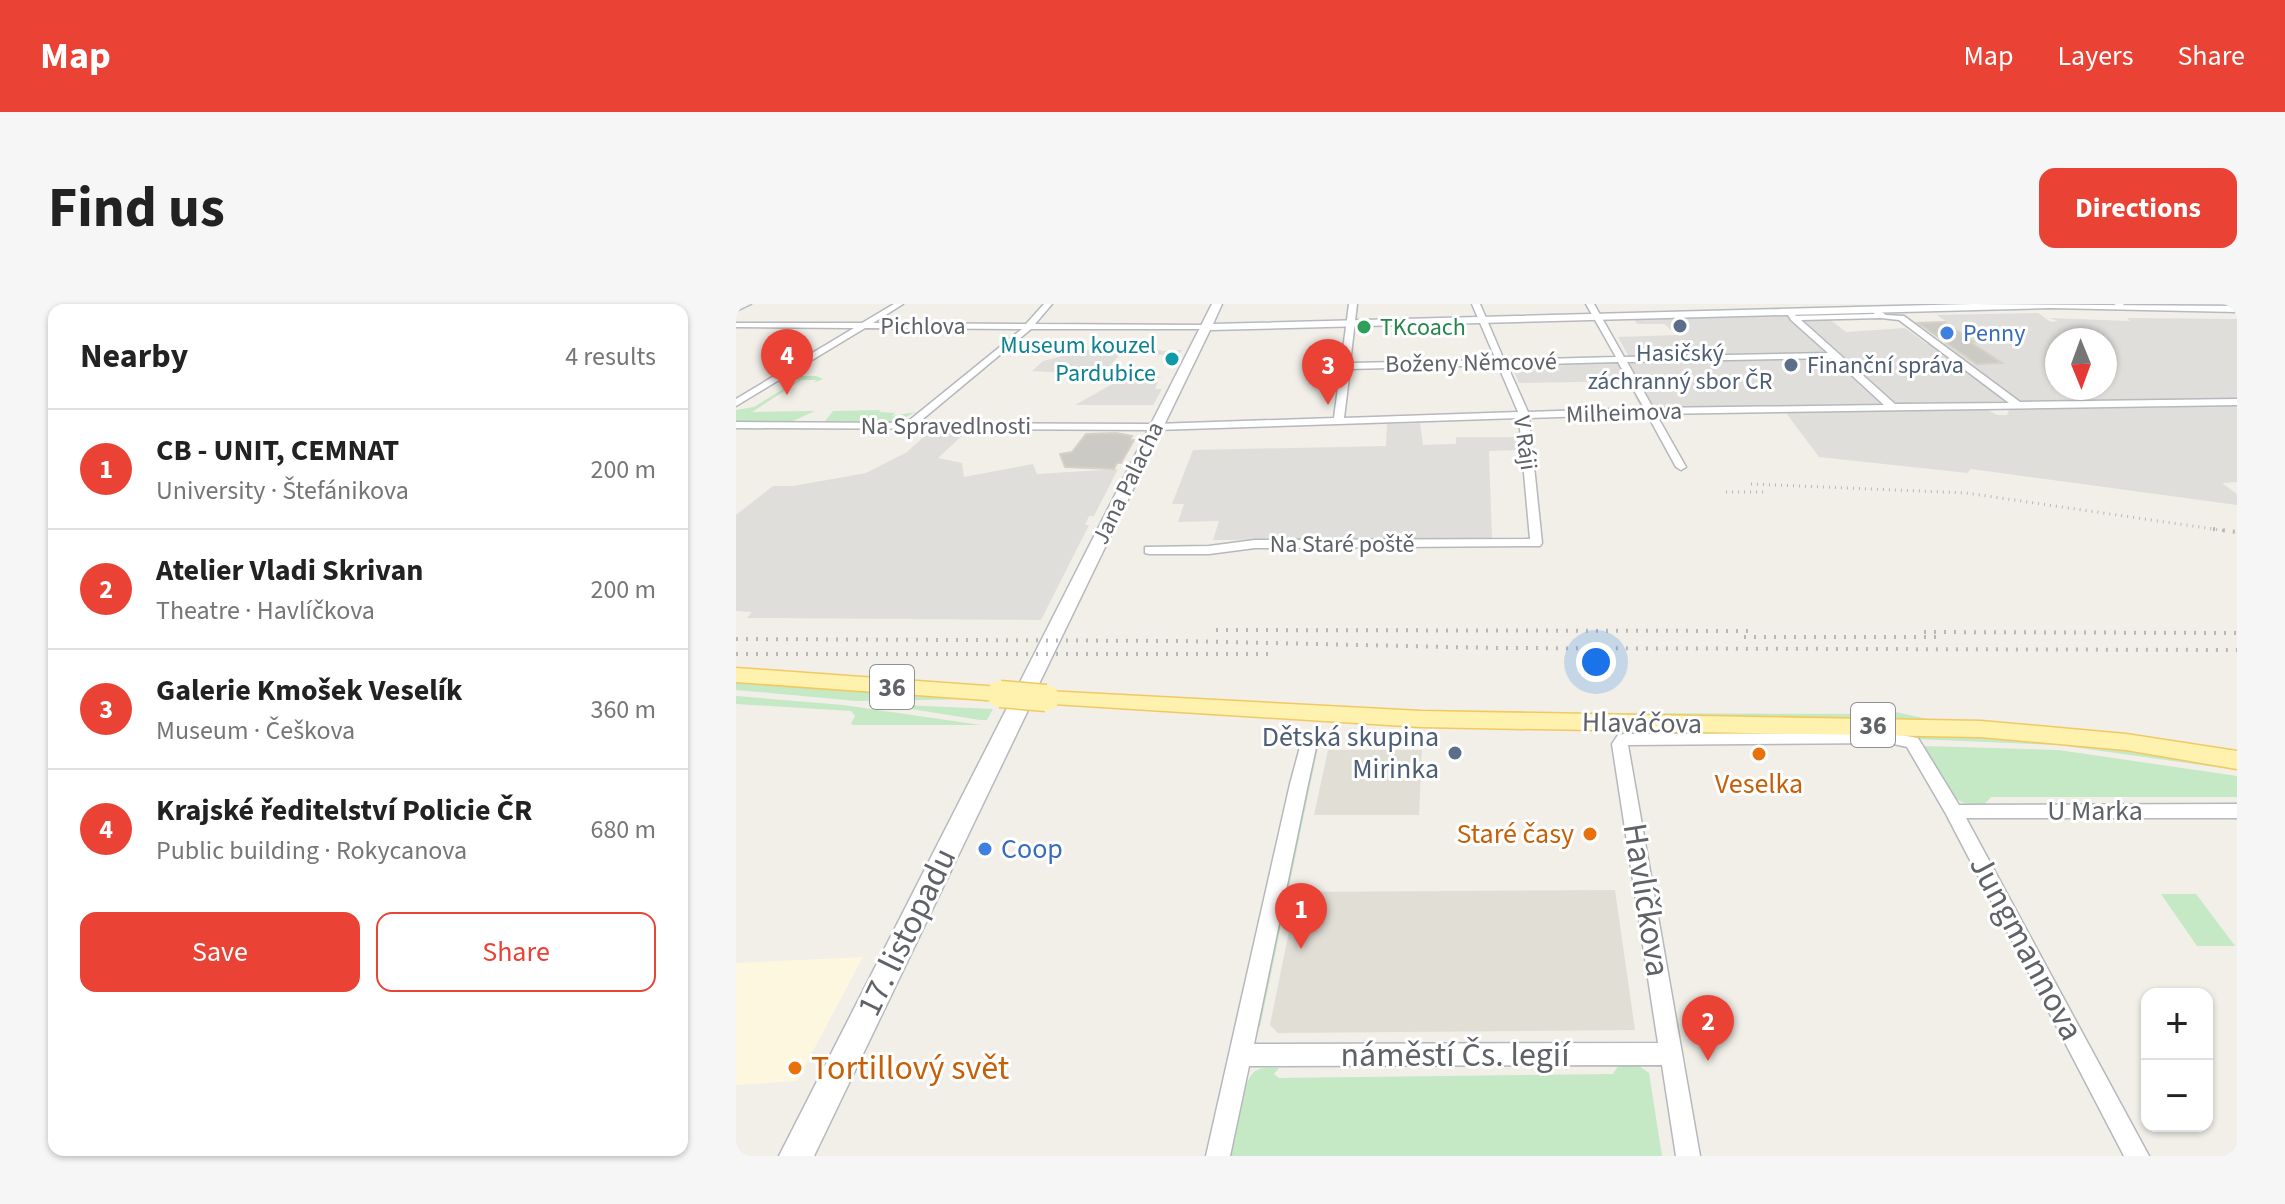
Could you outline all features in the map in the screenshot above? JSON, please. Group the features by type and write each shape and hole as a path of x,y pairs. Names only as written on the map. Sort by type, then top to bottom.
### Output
{"main road":[{"name":"Jana Palacha","path":"1040,662 1217,304"},
{"path":"1205,327 1791,315 1805,308 1878,313 2119,304 2237,309"},
{"name":"17. listopadu","path":"796,1156 1040,662"},
{"name":"Hlaváčova","path":"736,675 1023,697 1421,719 1981,729 2126,742 2237,760"}],"street":[{"path":"736,309 747,304"},
{"path":"736,403 899,304"},
{"path":"908,426 1028,327 1048,304"},
{"path":"1339,421 1353,304"},
{"name":"V Ráji","path":"1476,304 1524,415 1536,543"},
{"path":"1590,304 1681,467"},
{"path":"1791,315 1878,313 1901,318 2019,406"},
{"path":"1791,315 1893,408"},
{"name":"Pichlova","path":"736,322 872,320"},
{"name":"Pichlova","path":"736,322 864,326 1205,327"},
{"name":"Boženy Němcové","path":"1346,366 1836,355"},
{"name":"Milheimova","path":"1156,427 1650,411 2237,402"},
{"name":"Na Spravedlnosti","path":"736,425 1156,427"},
{"name":"Na Staré poště","path":"1149,550 1209,550 1255,544 1536,543"},
{"name":"Hlaváčova","path":"1622,740 1889,738 1912,742"},
{"path":"1218,1156 1308,747 1313,740"},
{"name":"Havlíčkova","path":"1622,740 1688,1156"},
{"name":"Jungmannova","path":"1912,742 1954,812 2137,1156"},
{"name":"U Marka","path":"1954,812 2237,811"},
{"name":"náměstí Čs. legií","path":"1240,1055 1671,1054"}],"shaded area":[{"path":"2038,313 2051,322 2058,321 2049,318 2130,321 2127,318 2237,319 2237,398 1641,408 1627,381 1519,383 1511,364 1630,359 1618,337 1677,335 1664,324 1637,324 1634,319 1784,314 1802,319 1828,318 1846,332 1905,328 1927,344 1975,342 1937,315"},
{"path":"1123,341 1162,351 1182,350 1179,355 1120,355 1101,375 1032,371 1043,361"},
{"path":"1115,376 1165,377 1139,380 1158,382 1155,389 1162,389 1153,405 1075,405 1116,382 1112,379"},
{"path":"2237,406 2237,482 2222,483 2237,494 2237,505 1971,469 1967,473 1819,457 1786,413 1988,410 1997,415 2007,415 2009,410"},
{"path":"1420,423 1423,445 1456,444 1456,437 1516,437 1517,450 1489,451 1492,538 1213,540 1219,521 1178,522 1184,504 1172,504 1193,450 1386,446 1387,424"},
{"path":"931,430 968,430 938,458 962,463 964,477 1033,464 1037,474 1118,469 1094,516 1089,516 1085,525 1089,525 1041,620 747,618 752,612 736,611 736,515 773,486 793,486 866,473 907,452"},
{"path":"1328,750 1422,750 1419,815 1314,815"},
{"path":"1615,890 1635,1030 1278,1033 1270,1025 1297,892"},
{"path":"863,957 797,1081 736,1085 736,963"}],"green space":[{"path":"791,376 823,379 813,383 817,380 801,380 752,412 815,411 793,421 736,421 736,410 754,407 798,380 785,379"},
{"path":"881,410 879,412 895,413 892,416 915,412 897,422 825,421 833,411"},
{"path":"736,682 978,699 857,701 736,690"},
{"path":"736,696 843,705 981,725 854,725 851,724 855,716 851,711 736,704"},
{"path":"880,704 993,709 987,720 980,720"},
{"path":"1891,711 1932,720 1602,717 1601,713 1879,714"},
{"path":"1903,735 2007,737 2068,742 2237,767 2237,770 2059,745 1914,739"},
{"path":"1924,746 2058,750 2237,776 2237,797 1991,797 1983,806 1970,805 1959,801 1944,787"},
{"path":"1318,747 1260,1027 1255,1027 1316,750"},
{"path":"2161,894 2196,894 2235,946 2197,946"},
{"path":"1618,1066 1639,1066 1649,1073 1662,1156 1229,1156 1245,1088 1254,1072 1263,1068 1279,1068 1274,1074 1279,1078 1613,1074"}],"building":[{"path":"1945,322 2002,363 1977,364 1918,323"},
{"path":"1086,434 1132,436 1130,440 1134,440 1114,469 1065,467 1060,454 1072,452"}],"railway":[{"path":"1751,484 1966,493 2215,529"},
{"path":"1726,492 1764,492"},
{"path":"2215,529 2237,532"},
{"path":"2215,529 2227,531"},
{"path":"1216,630 1756,631"},
{"path":"1924,632 2237,633"},
{"path":"1744,637 1936,637"},
{"path":"736,639 1181,641 1495,648 2237,650"},
{"path":"736,654 1268,654"}],"place":[{"name":"Hasičský záchranný sbor ČR","path":"1680,326"},
{"name":"TKcoach","path":"1364,327"},
{"name":"Penny","path":"1947,333"},
{"name":"Museum kouzel Pardubice","path":"1172,359"},
{"name":"Finanční správa","path":"1791,365"},
{"name":"Krajské ředitelství Policie ČR","path":"787,395"},
{"name":"Galerie Kmošek Veselík","path":"1328,405"},
{"name":"Dětská skupina Mirinka","path":"1455,753"},
{"name":"Veselka","path":"1759,754"},
{"name":"Staré časy","path":"1590,834"},
{"name":"Coop","path":"985,849"},
{"name":"CB - UNIT, CEMNAT","path":"1301,949"},
{"name":"Atelier Vladi Skrivan","path":"1708,1061"},
{"name":"Tortillový svět","path":"795,1068"}]}
